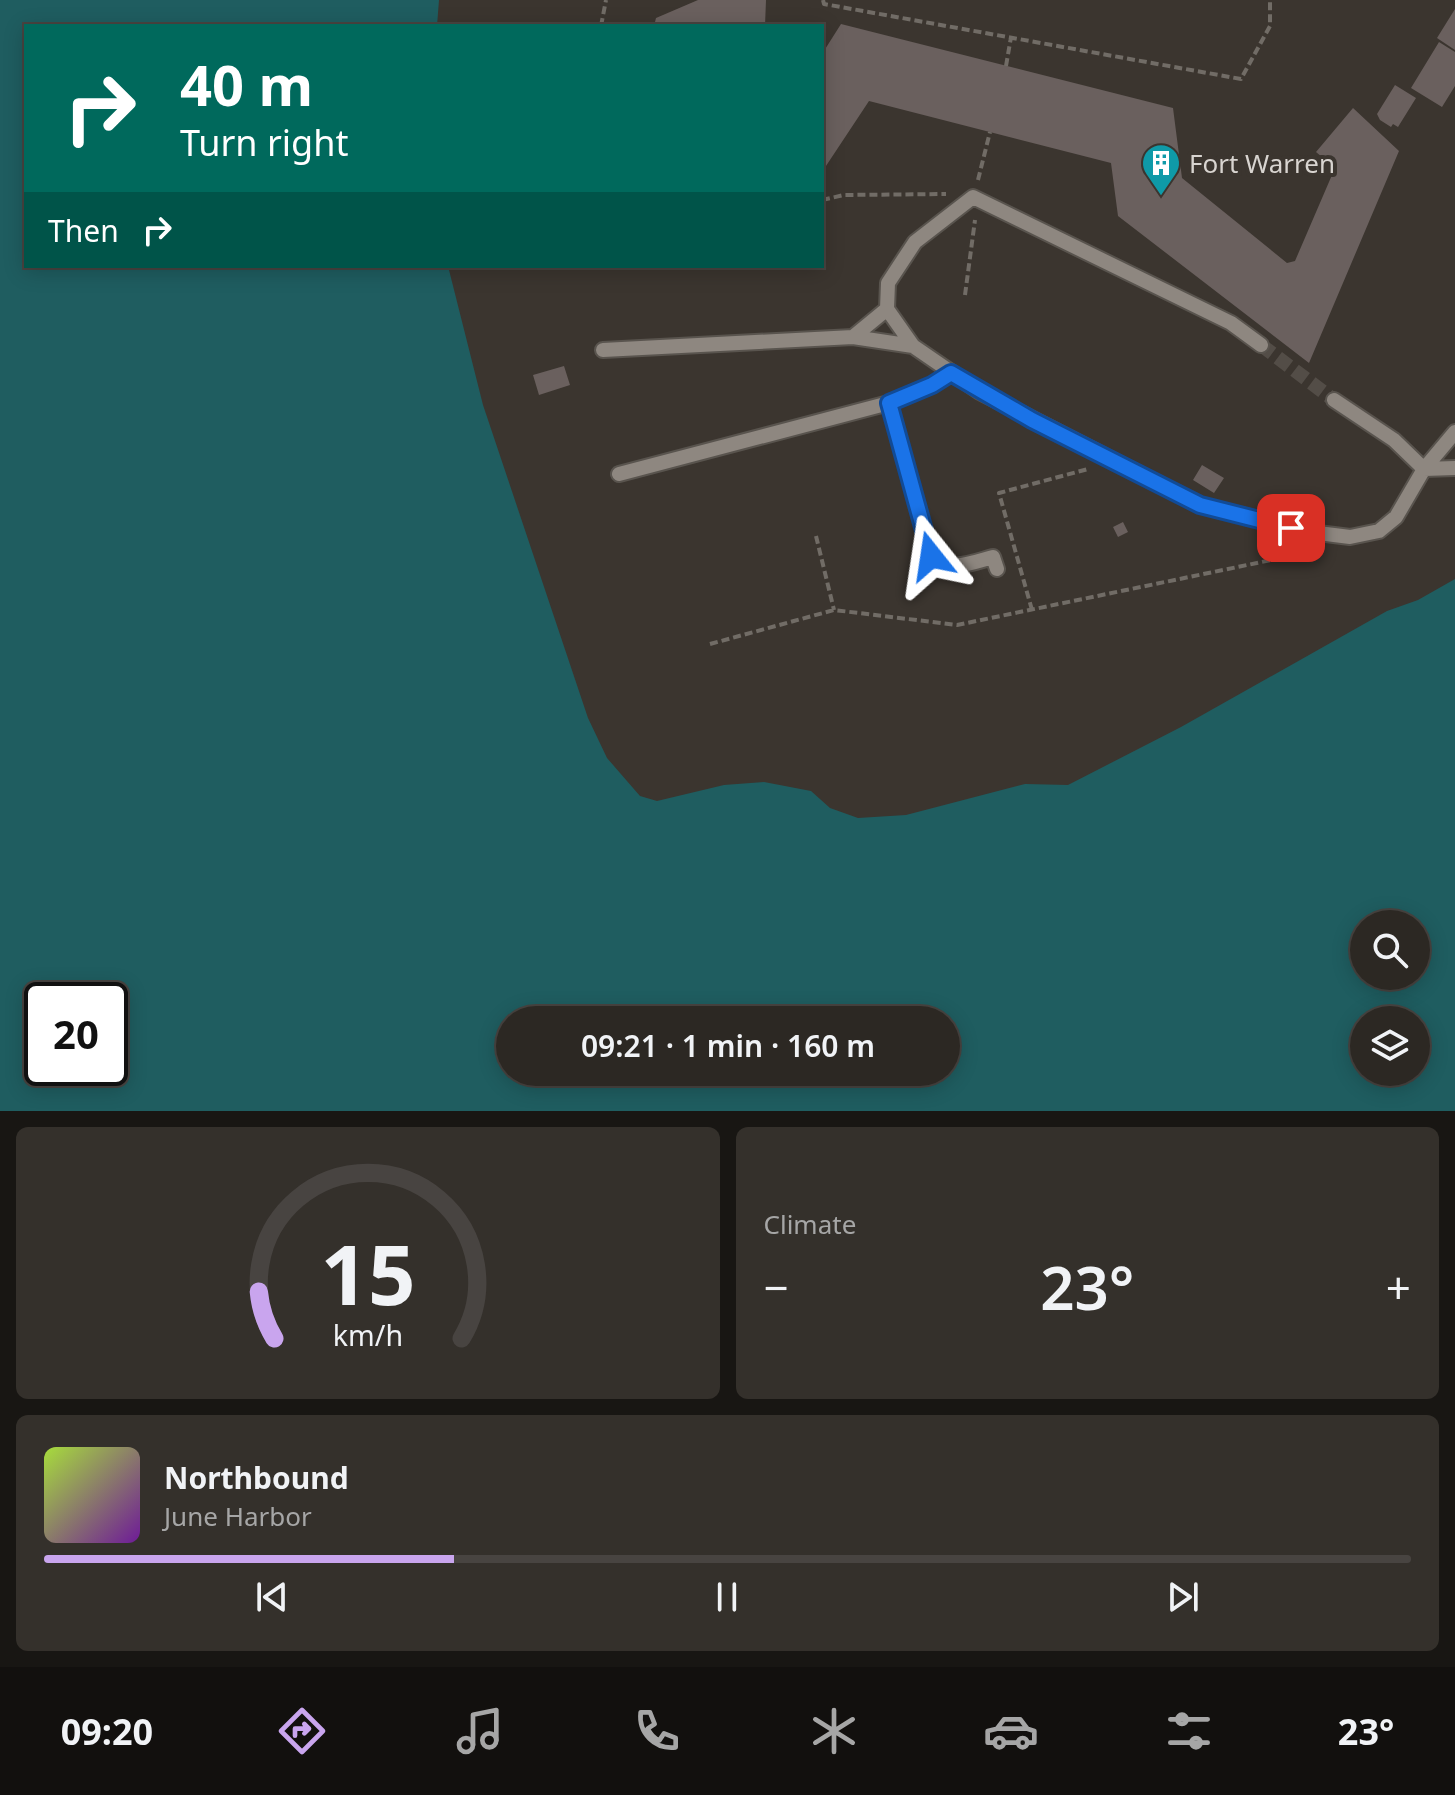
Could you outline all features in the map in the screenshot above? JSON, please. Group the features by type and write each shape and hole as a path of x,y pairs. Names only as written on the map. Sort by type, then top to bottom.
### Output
{"lane":[{"path":"1261,345 1231,323 973,197 915,242 888,283 887,309 913,346 980,392 1200,505 1310,532 1350,537 1379,531 1396,517 1424,469 1455,432"},
{"path":"853,337 887,309"},
{"path":"603,350 853,337 913,346"},
{"path":"619,474 889,403 932,385 951,373"},
{"path":"1334,400 1394,440 1424,469 1455,468"},
{"path":"889,403 931,556 939,563 952,567 993,557 997,569"}],"path":[{"path":"601,24 606,0"},
{"path":"823,0 824,4 1241,79 1270,26 1270,0"},
{"path":"1006,66 1011,37"},
{"path":"980,173 990,132"},
{"path":"824,200 844,195 939,193 973,197 975,220 965,295"},
{"path":"1032,610 999,493 1116,461"},
{"path":"816,536 834,610"},
{"path":"710,644 834,610 957,625 1306,554 1350,537"}],"water":[{"path":"0,0 439,0 437,24 24,24 24,268 449,268 483,405 588,718 607,758 640,796 657,801 724,785 764,782 811,791 830,808 858,818 906,815 1025,784 1068,785 1181,727 1387,611 1418,600 1455,579 1455,1111 0,1111"}],"building":[{"path":"698,0 766,0 765,24 654,24 656,18"},
{"path":"1455,9 1455,50 1437,38"},
{"name":"Fort Warren","path":"841,24 1173,108 1182,178 1287,263 1295,261 1335,168 1316,152 1353,108 1399,151 1309,363 1118,216 1111,163 869,101 824,169 824,51"},
{"path":"1439,42 1455,52 1455,86 1442,107 1411,88"},
{"path":"1395,85 1416,98 1398,127 1393,124 1391,127 1377,114"},
{"path":"564,366 570,385 539,395 533,375"},
{"path":"1202,465 1224,478 1214,493 1193,480"},
{"path":"1123,522 1128,532 1118,537 1113,527"}],"tunnel":[{"path":"1261,345 1334,400"}],"place":[{"name":"Fort Warren","path":"1161,197"}],"route":[{"path":"931,556 889,403 932,385 951,373 1058,434 1200,505 1291,528"}]}
